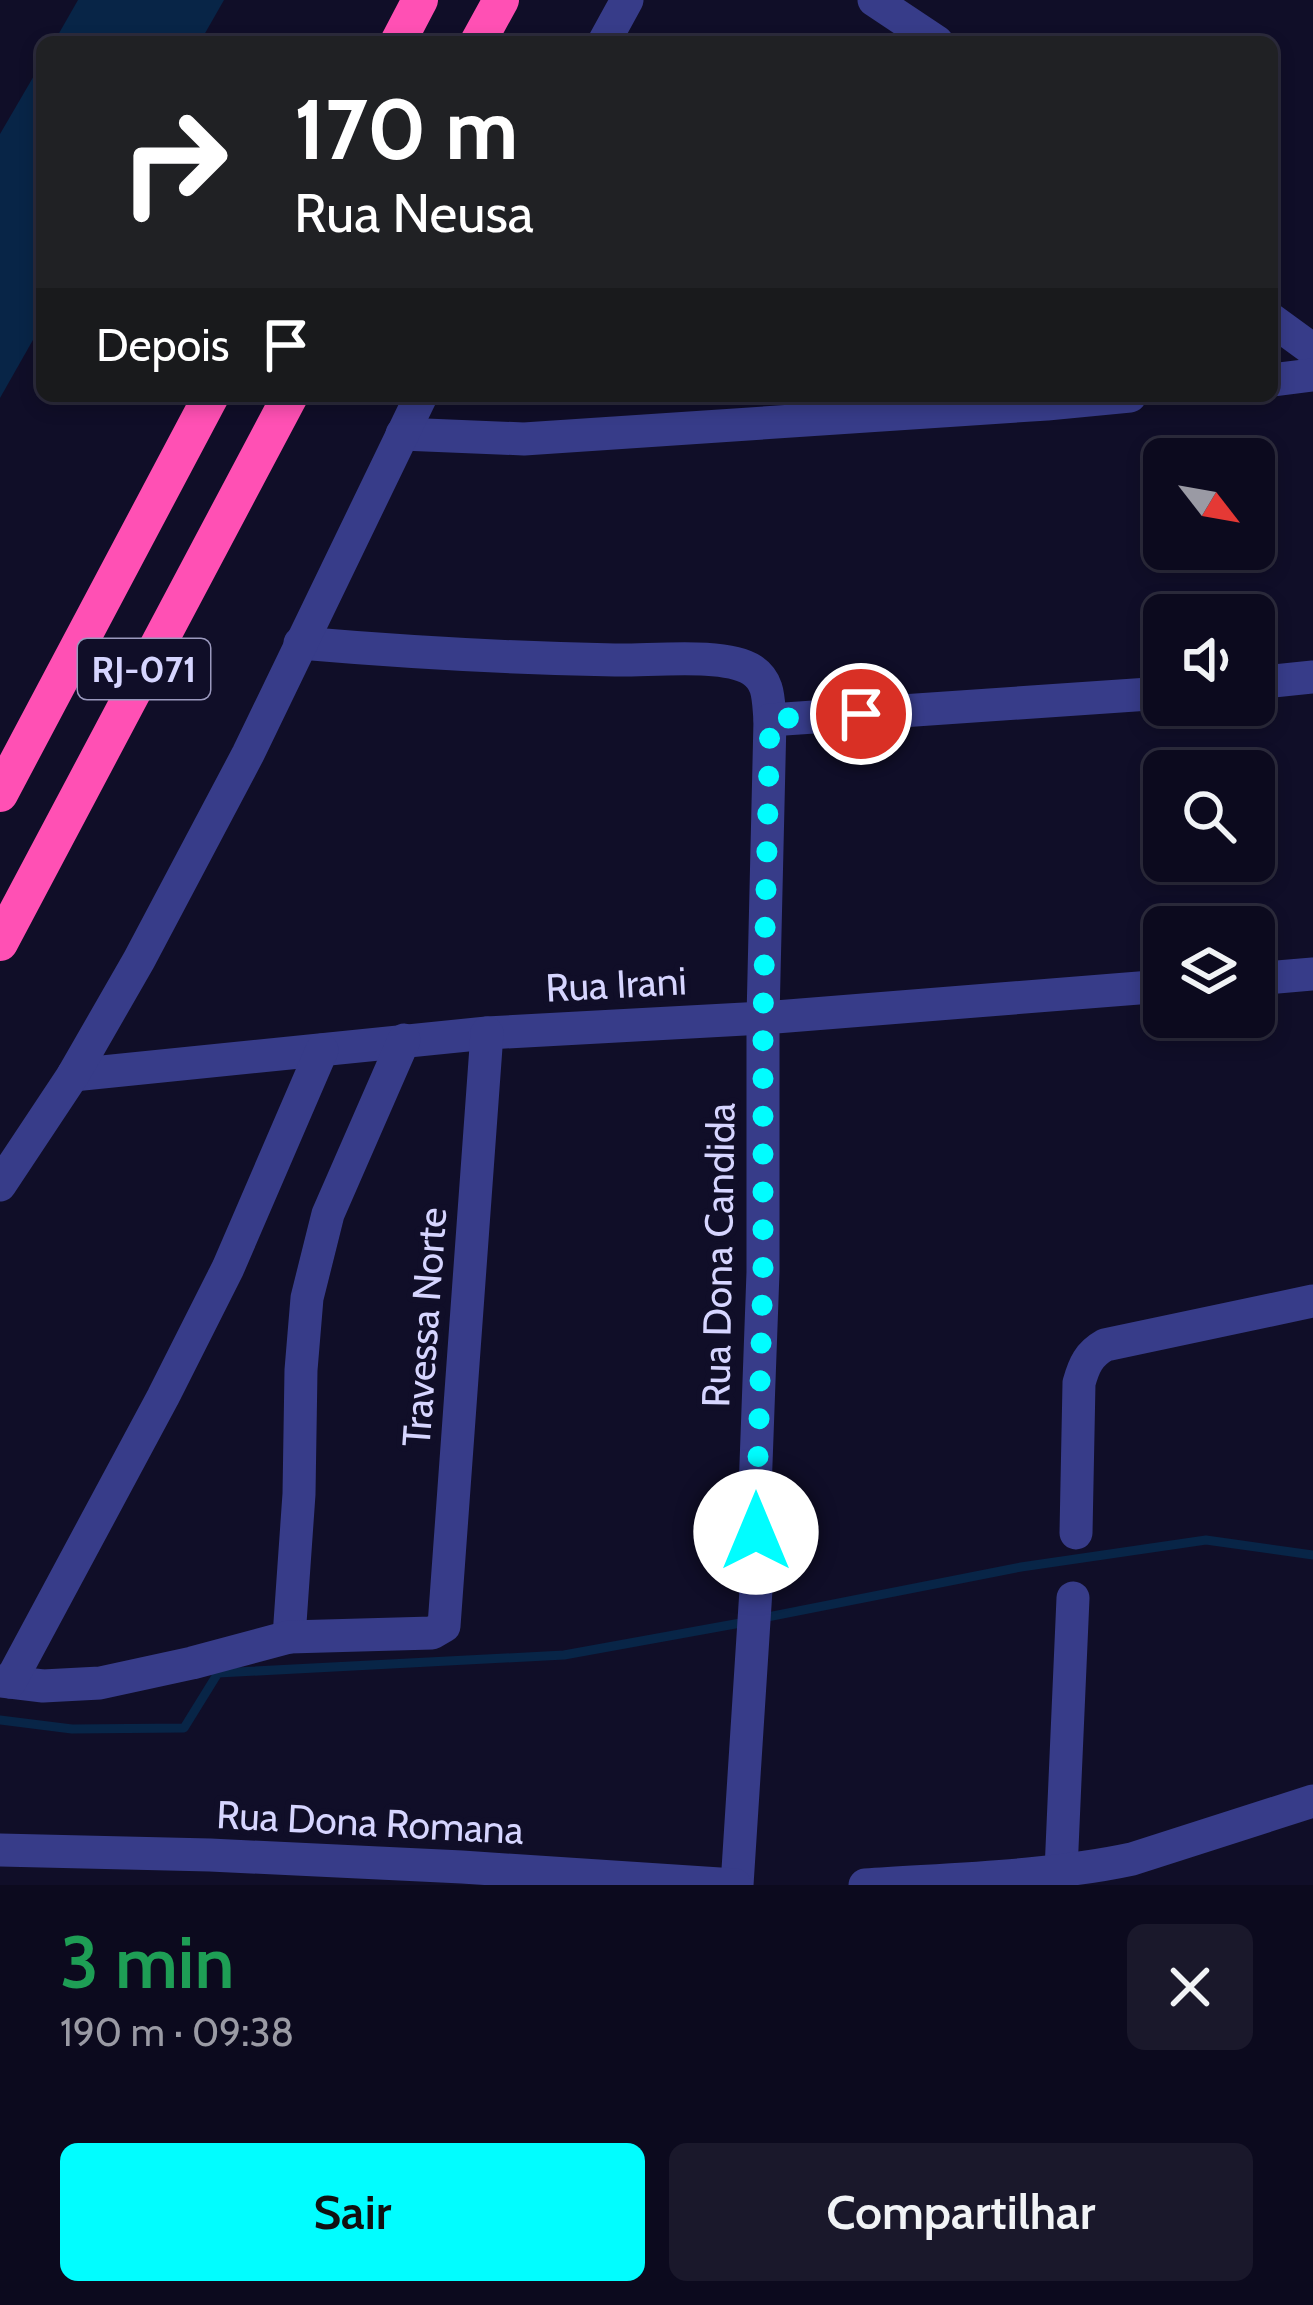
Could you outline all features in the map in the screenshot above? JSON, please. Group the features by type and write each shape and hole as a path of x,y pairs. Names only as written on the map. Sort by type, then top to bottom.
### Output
{"highway":[{"path":"401,36 421,0"},
{"path":"481,36 501,0"},
{"name":"RJ-071","path":"0,794 208,402"},
{"name":"RJ-071","path":"0,943 287,402"}],"street":[{"path":"607,36 627,0"},
{"path":"874,0 928,36"},
{"path":"1278,324 1313,350"},
{"path":"1278,379 1313,375"},
{"path":"0,1185 73,1075 172,897 248,754 418,402"},
{"path":"402,434 524,439 1068,402"},
{"name":"Rua Dona Candida","path":"300,643 415,652 716,660 753,670 766,683 770,719 757,1574 736,1885"},
{"path":"1275,681 1313,677"},
{"path":"770,719 1143,694"},
{"path":"1275,977 1313,974"},
{"name":"Rua Irani","path":"73,1075 487,1033 763,1018 1143,988"},
{"name":"Travessa Norte","path":"290,1637 432,1633 444,1626 487,1033"},
{"path":"322,1050 228,1268 163,1397 5,1681 43,1686 100,1683 290,1637 307,1298 328,1214 404,1040"},
{"path":"1076,1534 1079,1383 1094,1351 1313,1301"},
{"path":"1061,1871 1073,1598"},
{"path":"866,1885 1061,1871 1132,1858 1313,1801"},
{"name":"Rua Dona Romana","path":"0,1850 210,1855 736,1885"}],"water":[{"path":"78,0 224,0 203,36 57,36"},
{"path":"36,72 36,335 0,398 0,134"}],"waterway":[{"path":"762,1618 1021,1567 1206,1540 1313,1555"},
{"path":"0,1720 72,1729 184,1728 218,1673 564,1655 746,1622"}],"route":[{"path":"756,1532 770,719 861,714"}]}
